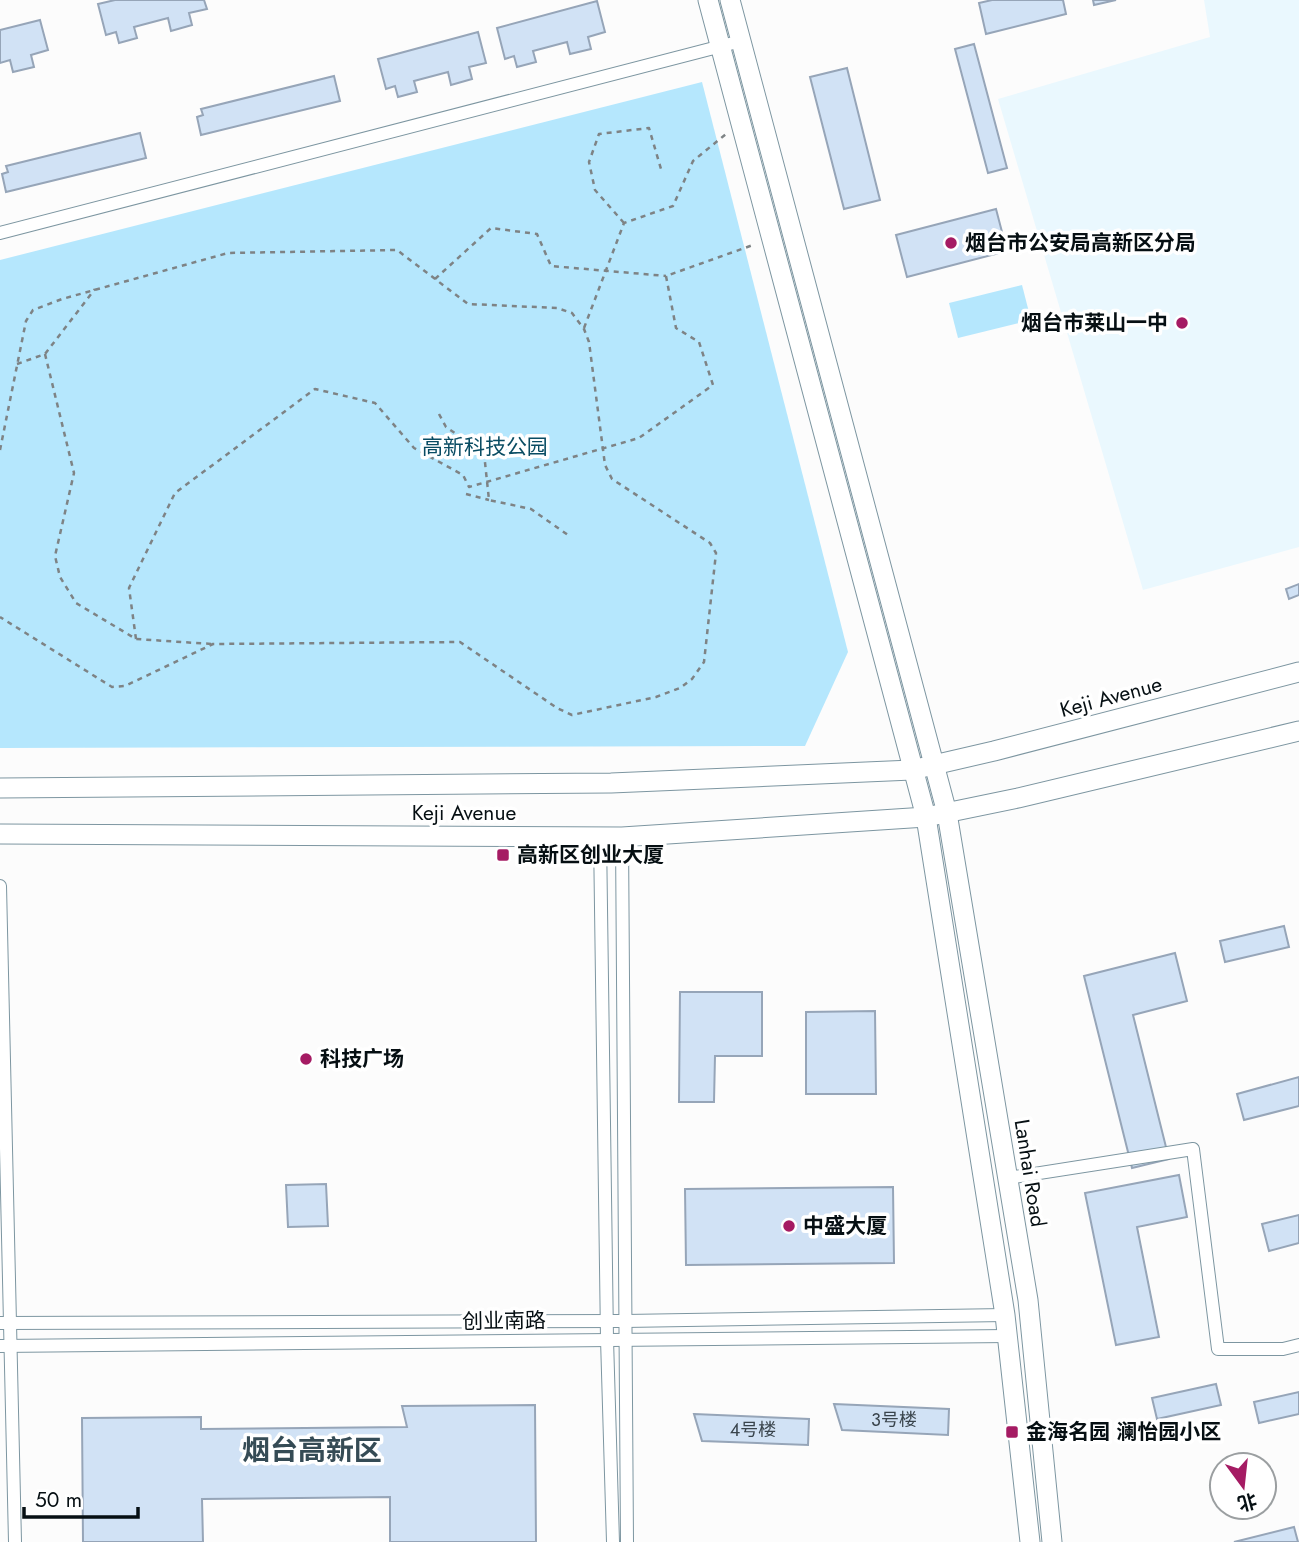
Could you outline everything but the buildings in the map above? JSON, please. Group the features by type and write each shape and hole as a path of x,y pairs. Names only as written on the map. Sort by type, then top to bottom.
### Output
{"street":[{"path":"708,0 926,817 1005,1315 1030,1542"},
{"name":"Lanhai Road","path":"730,0 947,813 1028,1300 1052,1542"},
{"path":"0,233 741,41"},
{"name":"Keji Avenue","path":"0,788 611,783 912,770 1299,672"},
{"path":"947,813 1299,731"},
{"name":"Keji Avenue","path":"0,834 622,837 926,817 947,813"},
{"path":"600,836 607,1339 613,1542"},
{"path":"622,837 627,1542"},
{"path":"0,886 5,1346 15,1542"},
{"path":"1008,1178 1193,1149 1217,1349 1283,1349 1299,1345"},
{"name":"创业南路","path":"5,1322 625,1321 1005,1315"},
{"name":"创业南路","path":"5,1346 1008,1336"}],"path":[{"path":"624,223 595,190 589,162 599,134 649,128 661,169"},
{"path":"624,223 673,205 693,161 726,134"},
{"path":"584,329 624,223"},
{"path":"435,279 491,228 537,233 551,266 666,276 753,245"},
{"path":"0,450 26,321 33,310 95,289 228,253 397,250 468,304 558,308 572,313 584,329 589,342 605,465 612,479 710,543 716,553 704,662 692,679 680,688 656,697 572,715 557,708 460,642 213,644 136,639 76,603 60,577 55,556 74,473 45,354"},
{"path":"136,639 129,589 175,494 315,389 375,403 414,448 463,475 469,487 639,438 713,384 699,342 676,328 666,276"},
{"path":"17,364 45,354 95,289"},
{"path":"439,414 446,427 484,453 489,500"},
{"path":"466,494 531,509 568,535"},
{"path":"0,617 112,687 125,686 213,644"}],"shaded area":[{"name":"烟台市莱山一中","path":"1204,0 1299,0 1299,547 1143,590 998,99 1210,37"}],"green space":[{"name":"高新科技公园","path":"702,82 848,652 805,746 0,748 0,260"},
{"path":"1022,285 1031,320 958,338 949,303"}],"place":[{"name":"烟台市公安局高新区分局","path":"951,243"},
{"name":"烟台市莱山一中","path":"1182,323"},
{"name":"高新区创业大厦","path":"503,855"},
{"name":"科技广场","path":"306,1059"},
{"name":"中盛大厦","path":"789,1226"},
{"name":"金海名园 澜怡园小区","path":"1012,1432"}],"district":[{"name":"烟台高新区","path":"312,1450"}]}
